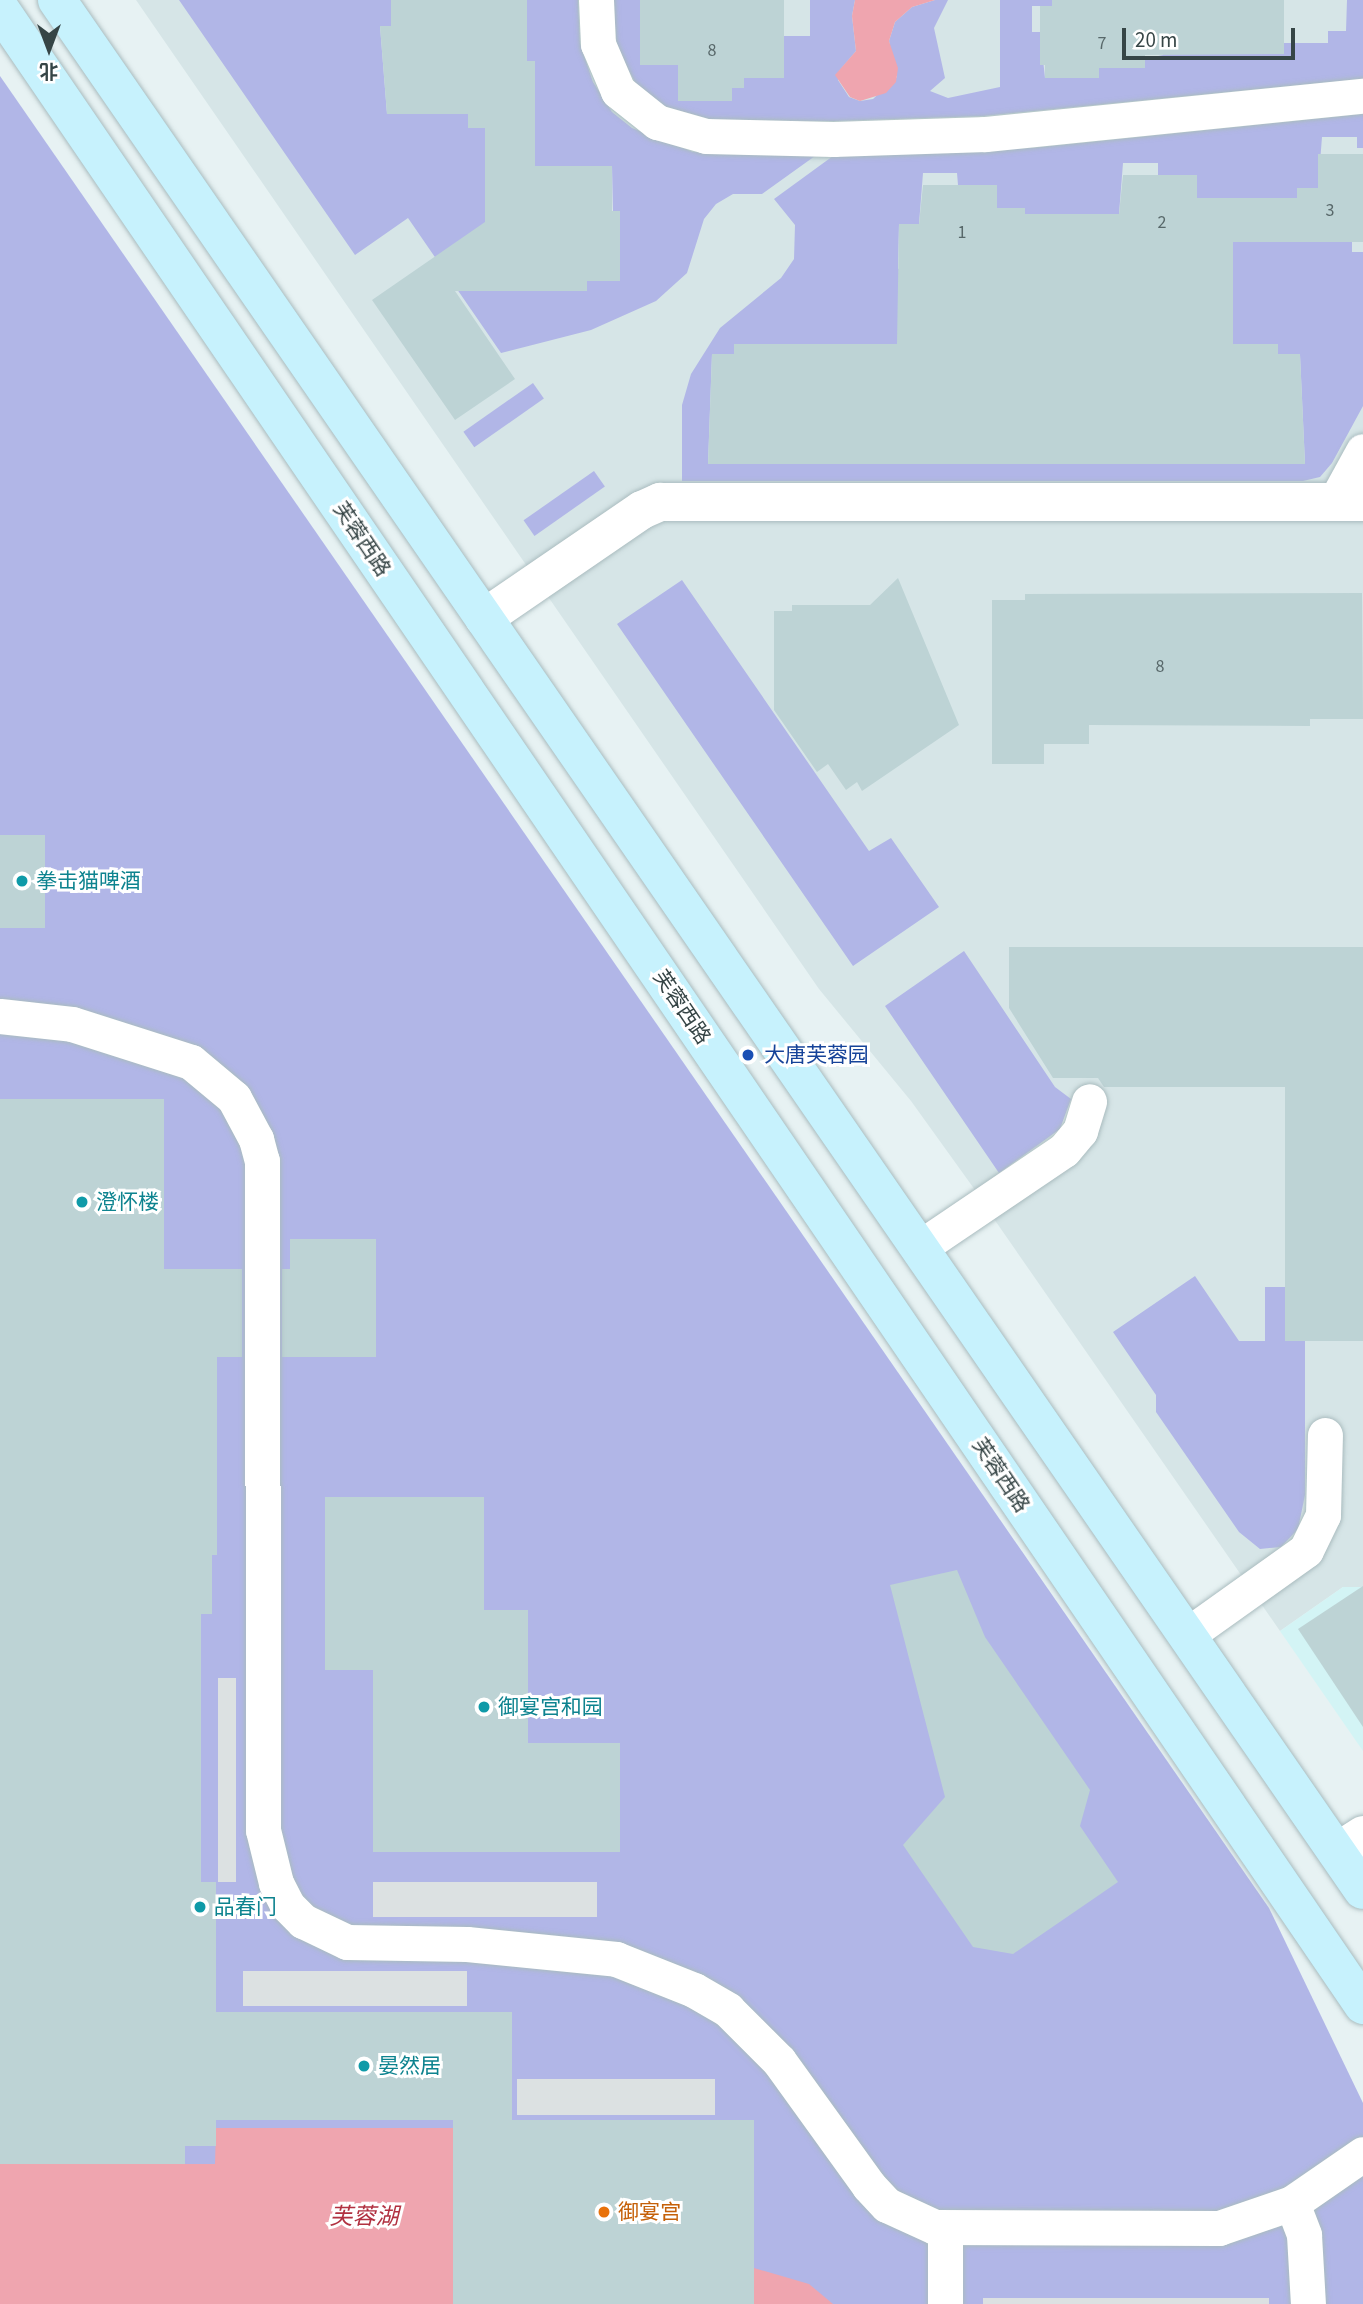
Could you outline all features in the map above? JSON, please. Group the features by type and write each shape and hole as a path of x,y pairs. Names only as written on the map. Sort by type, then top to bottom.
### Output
{"main road":[{"path":"57,0 1187,1635 1350,1844 1363,1890"},
{"name":"芙蓉西路","path":"0,9 1363,2005"}],"street":[{"path":"484,618 642,510 660,502 1349,502"}],"lane":[{"path":"596,0 598,44 618,91 657,122 706,136 833,139 986,134 1363,96"},
{"path":"1349,502 1363,451"},
{"path":"0,1016 72,1024 191,1062 234,1098 256,1139 262,1161 262,1830 268,1860 287,1905 321,1934 347,1942 572,1952 617,1959 694,1990 728,2010 779,2061 869,2186 887,2204 910,2219 945,2229 1219,2228 1293,2203 1363,2154"},
{"path":"919,1248 1064,1150 1083,1127 1089,1101"},
{"path":"1187,1635 1306,1550 1323,1515 1325,1435"},
{"path":"1293,2203 1304,2235 1308,2304"},
{"path":"945,2229 945,2304"}],"shaded area":[{"path":"136,0 1363,0 1363,1587 1343,1587 1280,1631 994,1219 1086,1153 1103,1120 1107,1099 1072,1099 1051,1137 975,1190 911,1101 819,989"},
{"path":"179,0 391,0 391,26 380,26 387,114 430,114 468,107 468,128 525,128 527,0 578,0 580,44 593,82 612,112 632,128 693,152 815,156 762,194 733,194 716,204 704,219 687,273 656,301 591,330 501,353 408,218 355,255","holes":["580,166 612,166 613,211 620,212 620,281 587,281 587,291"]},
{"path":"613,0 640,0 678,65 678,88 689,88 689,101 731,101 732,88 744,78 784,78 784,36 810,36 810,0 855,0 852,16 856,51 839,71 838,80 849,97 860,101 873,99 897,77 889,41 895,22 912,7 935,0 948,0 934,28 945,78 930,91 948,98 1000,87 1000,0 1052,0 1052,6 1032,6 1032,32 1040,32 1045,78 1099,78 1099,68 1163,55 1163,15 1229,40 1229,54 1283,54 1284,43 1328,43 1328,31 1346,31 1347,0 1363,0 1363,79 983,116 834,121 713,120 663,106 636,84 617,48"},
{"path":"0,76 1269,1908 1363,2103 1363,2304 0,2304"},
{"path":"1363,114 1363,148 1357,148 1357,137 1322,137 1318,188 1297,188 1307,242 1352,242 1352,252 1363,252 1363,406 1332,463 1320,477 1303,481 682,481 682,405 691,374 720,328 781,278 794,259 795,225 774,199 833,156 1032,148","holes":["1123,163 1158,163 1158,175 1197,175 1197,198 1119,214","923,173 957,173 958,185 996,185 997,208 1025,208 1025,241 898,269 899,224 919,224","735,344 830,344 830,354 884,354 884,344 1278,344 1278,354 1300,355 1305,464 804,464 761,437 761,464 708,464 712,354 734,354"]},
{"path":"533,383 544,399 474,447 463,432"},
{"path":"594,471 605,487 534,536 524,520"},
{"path":"682,580 869,851 891,838 939,907 853,966 617,624"},
{"path":"964,951 1055,1087 1071,1099 1060,1129 999,1173 885,1006"},
{"path":"1195,1276 1239,1341 1265,1341 1265,1287 1285,1287 1285,1341 1305,1341 1305,1495 1298,1529 1281,1547 1260,1549 1239,1532 1156,1412 1156,1395 1113,1332"},
{"path":"1343,1587 1363,1587 1363,1751 1280,1631"},
{"path":"218,1678 236,1678 236,1882 218,1882"},
{"path":"373,1882 597,1882 597,1917 373,1917"},
{"path":"243,1971 467,1971 467,2006 243,2006"},
{"path":"517,2079 715,2079 715,2115 517,2115"},
{"path":"983,2298 1269,2298 1269,2304 983,2304"}],"water":[{"path":"855,0 935,0 912,7 895,22 889,41 898,68 896,82 886,93 860,101 850,97 835,75 856,51 852,16"},
{"name":"芙蓉湖","path":"216,2128 453,2128 453,2304 0,2304 0,2164 215,2164"},
{"path":"754,2268 809,2284 833,2304 754,2304"}],"building":[{"path":"391,0 527,0 527,61 535,61 535,166 612,166 612,211 620,211 620,281 587,281 587,291 455,291 515,379 455,420 372,300 485,222 485,128 468,128 468,114 387,114 380,26 391,26"},
{"path":"640,0 784,0 784,78 744,78 744,88 732,88 732,101 678,101 678,65 640,65"},
{"path":"1052,0 1284,0 1284,54 1145,55 1145,68 1099,68 1099,78 1045,78 1045,65 1040,65 1040,6 1052,6"},
{"path":"1318,154 1363,154 1363,242 1233,242 1233,344 1278,344 1278,354 1300,354 1305,464 708,464 712,354 734,354 734,344 897,344 899,224 919,224 923,185 997,185 997,208 1025,208 1025,214 1119,214 1123,175 1197,175 1197,198 1297,198 1297,188 1318,188"},
{"path":"898,578 959,725 862,791 857,782 846,790 828,764 817,772 774,710 774,611 792,611 792,605 870,605"},
{"path":"1362,593 1363,719 1310,719 1310,726 1089,725 1089,744 1044,744 1044,764 992,764 992,600 1025,600 1025,594"},
{"name":"拳击猫啤酒","path":"0,835 45,835 45,928 0,928"},
{"path":"1009,947 1363,947 1363,1341 1285,1341 1285,1087 1104,1087 1098,1078 1053,1078 1009,1008"},
{"path":"0,1099 164,1099 164,1269 242,1269 242,1357 217,1357 217,1555 212,1555 212,1614 201,1614 201,1882 216,1882 216,2012 512,2012 512,2120 754,2120 754,2304 453,2304 453,2120 216,2120 216,2146 185,2146 185,2164 0,2164"},
{"path":"290,1239 376,1239 376,1357 282,1357 282,1269 290,1269"},
{"name":"御宴宫和园","path":"325,1497 484,1497 484,1610 528,1610 528,1743 620,1743 620,1852 373,1852 373,1670 325,1670"},
{"path":"957,1570 985,1637 1090,1790 1080,1826 1118,1882 1013,1954 973,1947 903,1845 945,1797 890,1585"},
{"path":"1363,1586 1363,1727 1298,1629"}],"place":[{"name":"拳击猫啤酒","path":"22,881"},
{"name":"大唐芙蓉园","path":"748,1055"},
{"name":"澄怀楼","path":"82,1202"},
{"name":"御宴宫和园","path":"484,1707"},
{"name":"品春门","path":"200,1907"},
{"name":"晏然居","path":"364,2066"},
{"name":"御宴宫","path":"604,2212"}]}
